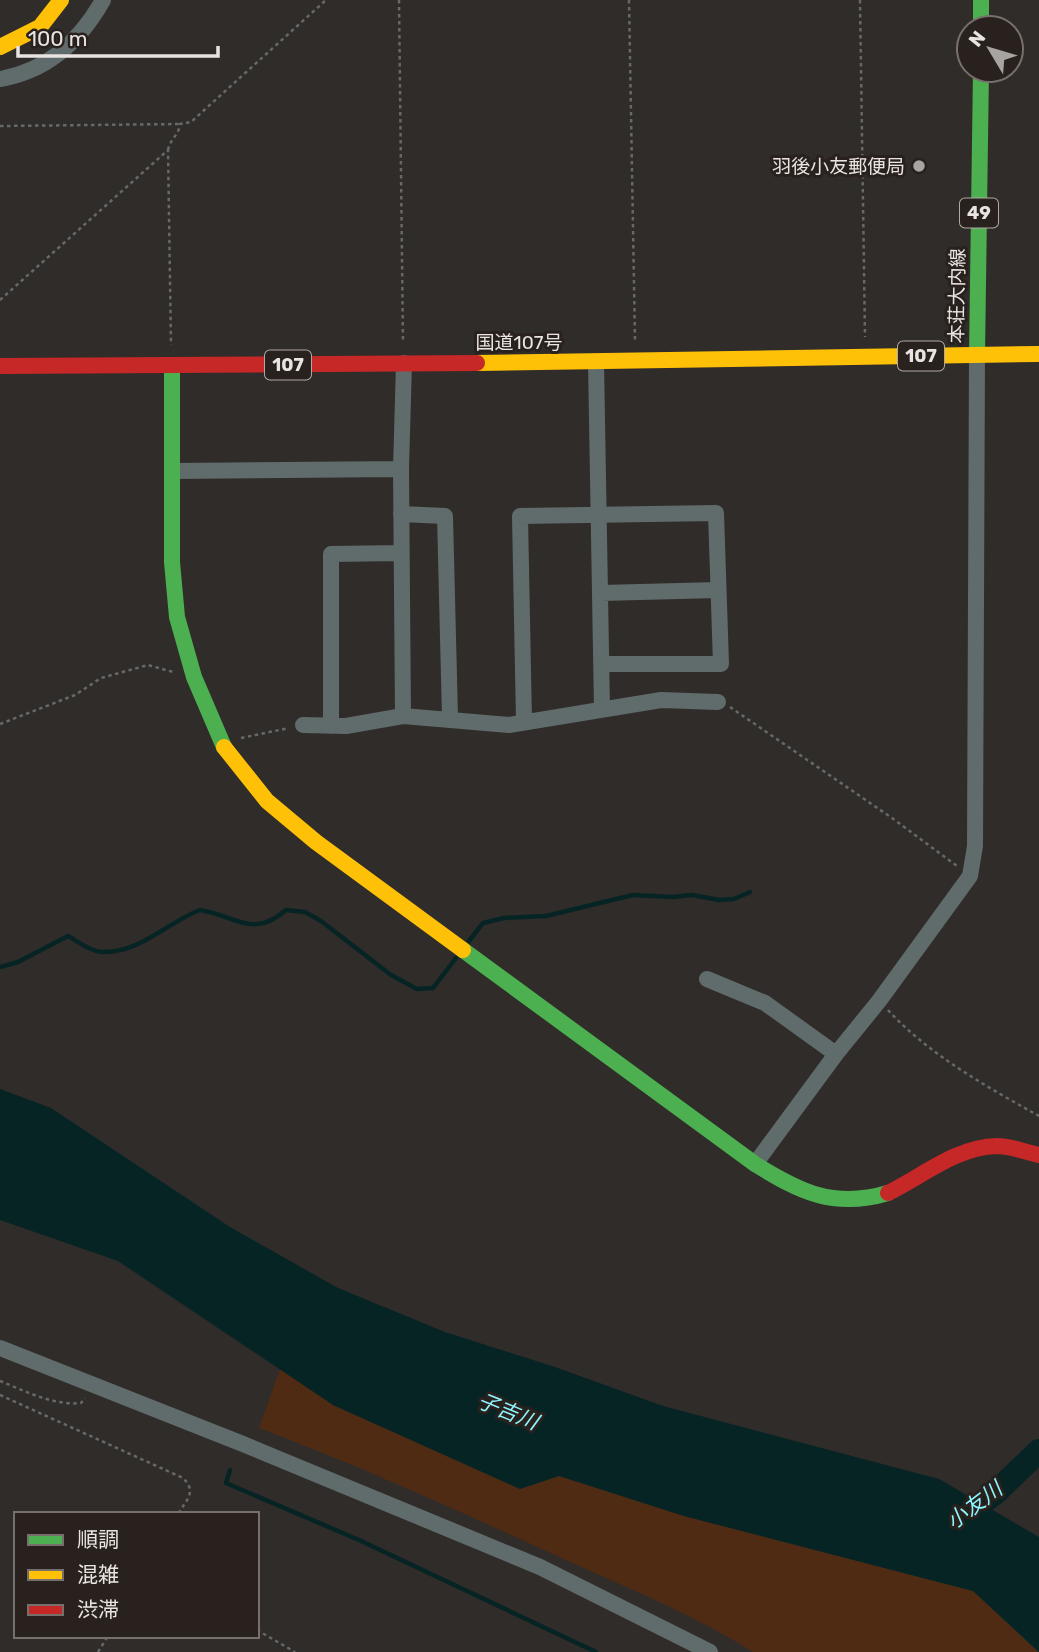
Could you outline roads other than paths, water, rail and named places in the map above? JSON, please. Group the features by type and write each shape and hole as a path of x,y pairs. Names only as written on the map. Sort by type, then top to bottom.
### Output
{"main road":[{"path":"0,33 22,23 44,0"},
{"path":"0,47 40,27 61,0"},
{"name":"本荘大内線","path":"977,355 981,84"},
{"name":"国道107号","path":"0,366 636,362 1039,354"},
{"path":"172,366 172,562 177,617 194,677 221,742 267,801 316,842 755,1164 788,1185 834,1201 879,1195 907,1184 952,1156 975,1149 1000,1146 1039,1155"}],"street":[{"path":"0,79 16,76 52,60 74,41 92,20 103,0"},
{"path":"755,1164 971,876 975,846 977,355"},
{"path":"596,362 602,709"},
{"path":"402,716 401,469 404,363"},
{"path":"172,471 401,469"},
{"path":"524,722 520,516 716,513 721,664 602,664"},
{"path":"401,514 445,516 450,718"},
{"path":"331,726 331,554 401,553"},
{"path":"601,593 719,590"},
{"path":"303,725 346,726 402,716 509,724 662,700 719,702"},
{"path":"707,979 765,1003 836,1054"},
{"path":"0,1348 540,1567 710,1652"}],"water":[{"name":"子吉川","path":"0,1089 51,1108 230,1227 338,1288 445,1332 555,1367 663,1406 939,1479 1039,1537 1039,1652 973,1591 684,1516 559,1476 520,1489 333,1405 118,1261 0,1220"}],"waterway":[{"path":"469,941 483,923 504,918 546,916 633,895 692,895 719,900 734,899 750,892"},
{"path":"0,967 18,962 68,936 99,952 129,948 200,910 254,924 274,919 286,910 305,912 321,921 391,975 417,989 433,988 456,958"},
{"name":"小友川","path":"953,1523 994,1494 1039,1451"},
{"path":"230,1470 226,1483 359,1540 596,1652"}],"place":[{"name":"羽後小友郵便局","path":"919,166"}]}
